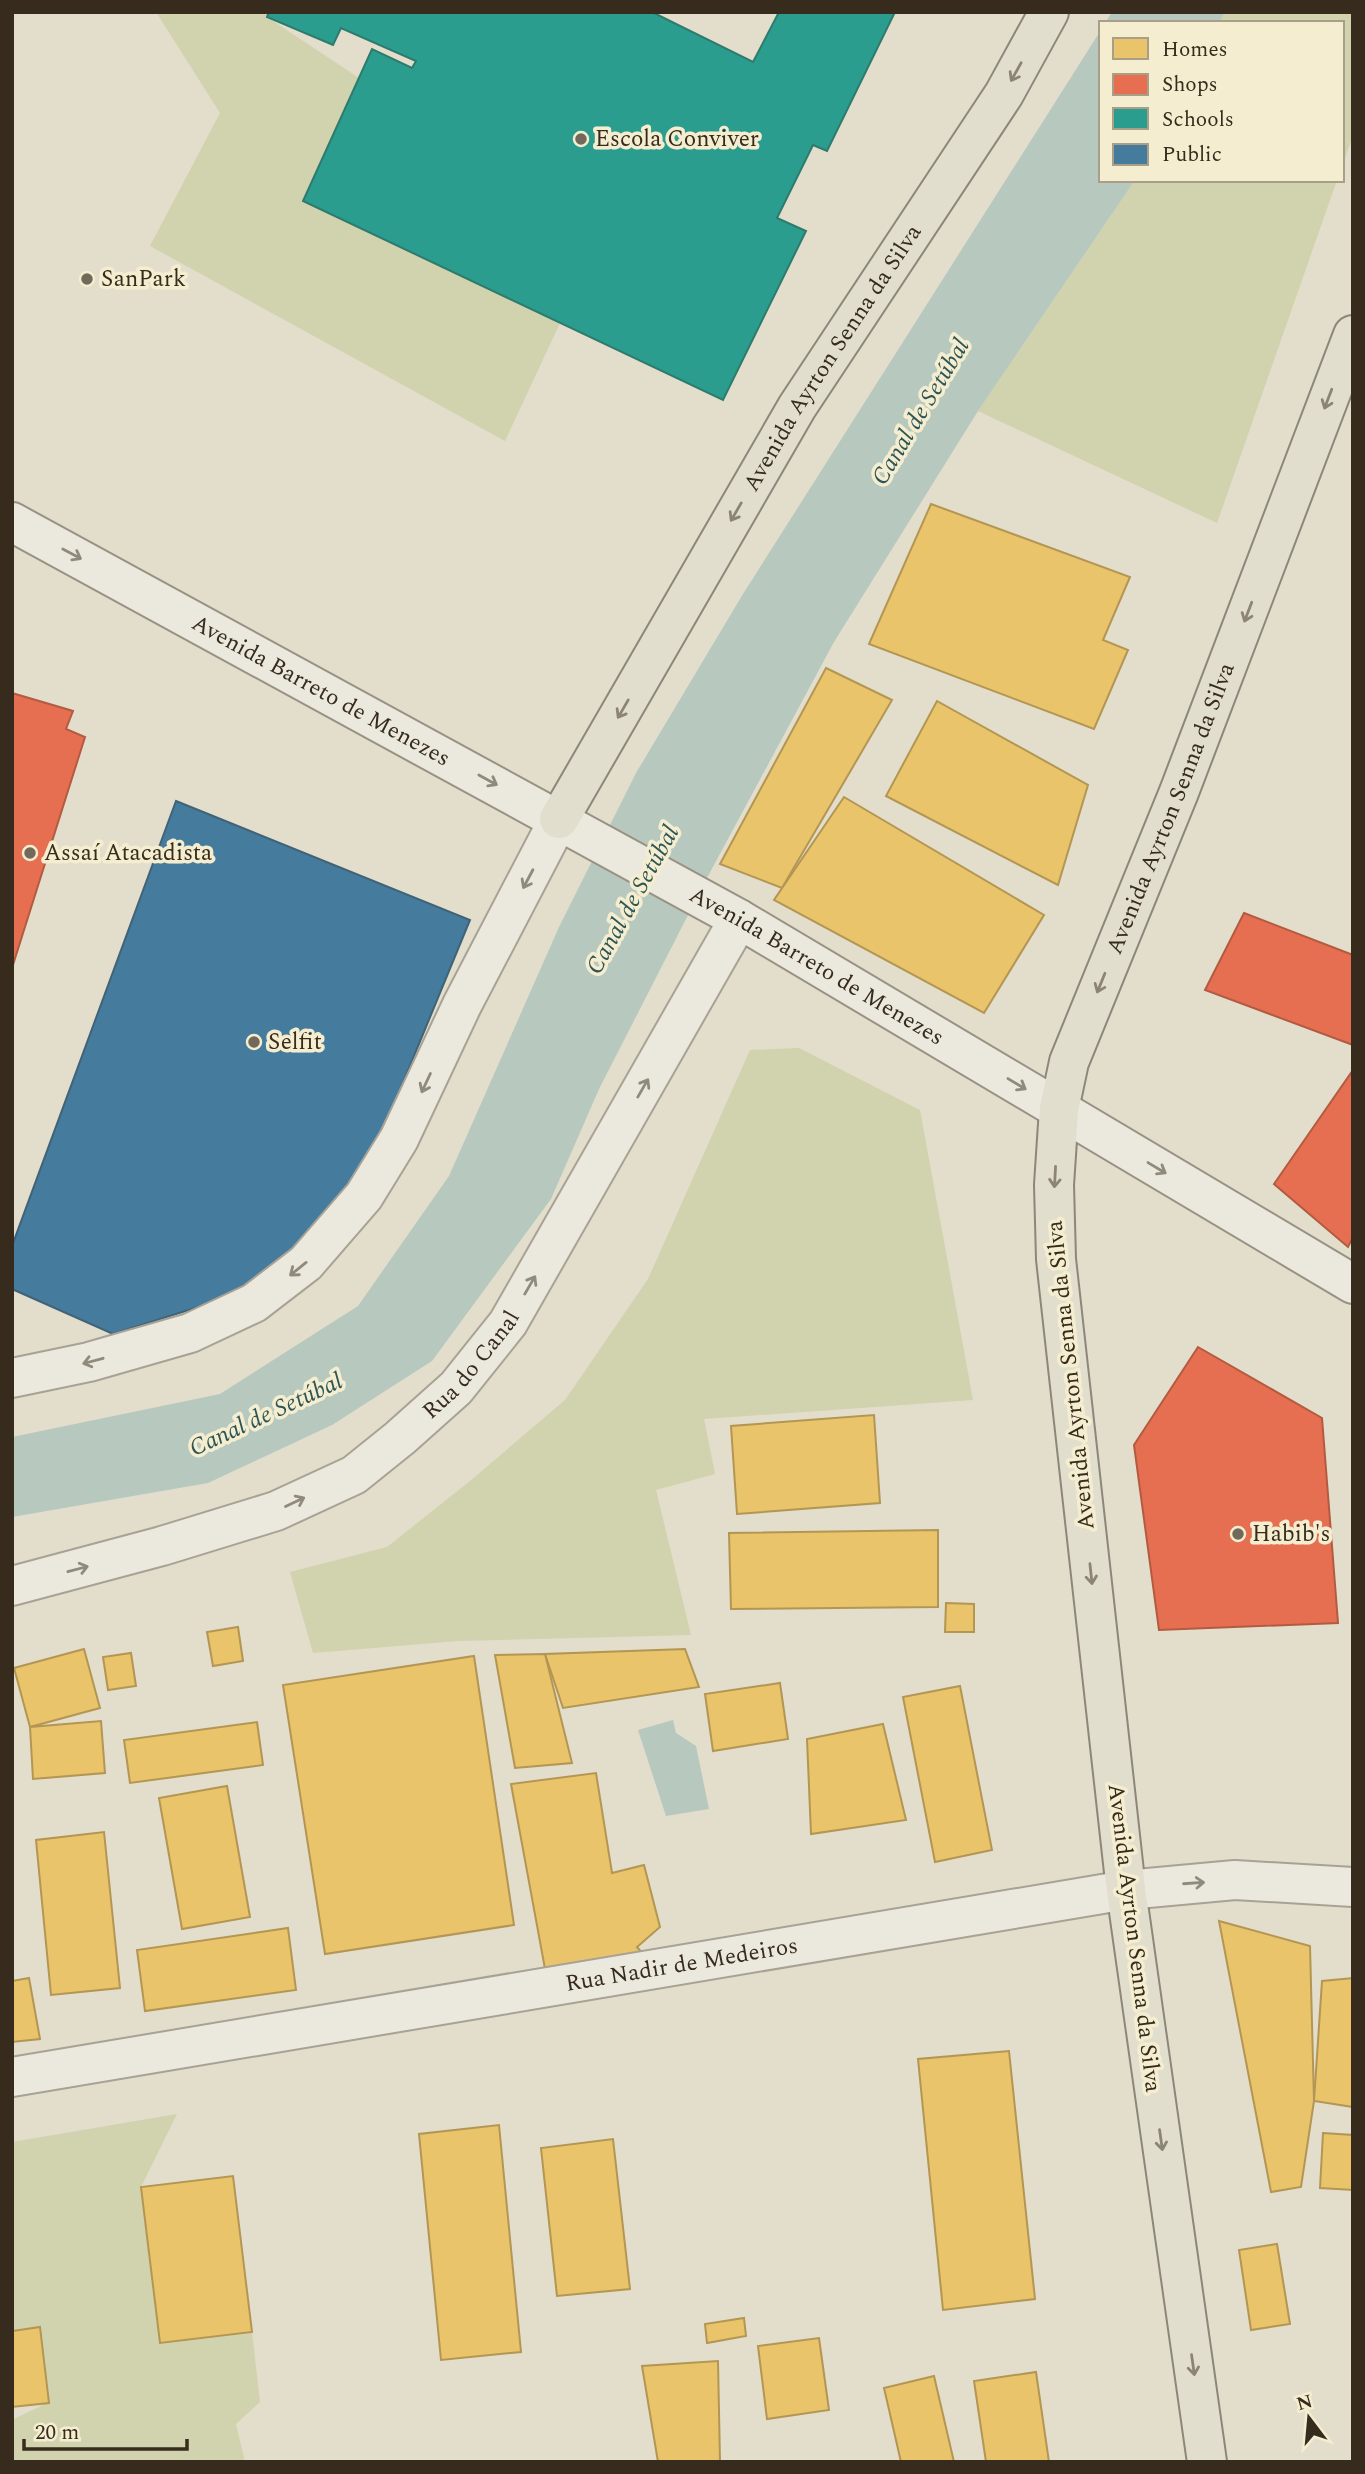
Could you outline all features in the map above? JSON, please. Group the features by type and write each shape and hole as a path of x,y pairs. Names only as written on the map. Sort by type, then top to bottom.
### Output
{"main road":[{"name":"Avenida Ayrton Senna da Silva","path":"568,824 797,407 1004,94 1049,12"},
{"name":"Avenida Ayrton Senna da Silva","path":"1207,2462 1126,1890 1056,1259 1054,1185 1059,1109 1069,1062 1179,792 1353,335"}],"street":[{"name":"Avenida Barreto de Menezes","path":"12,522 701,897 1353,1284"},
{"path":"12,1378 89,1362 190,1333 254,1303 306,1264 364,1196 399,1139 462,1005 568,824"},
{"name":"Rua do Canal","path":"12,1586 162,1546 288,1506 354,1475 456,1388 508,1323 739,919"},
{"name":"Rua Nadir de Medeiros","path":"12,2077 1126,1890 1235,1880 1353,1888"}],"green space":[{"path":"156,12 269,12 267,17 359,78 459,274 560,323 505,441 150,246 220,113"},
{"path":"1225,12 1353,12 1353,136 1344,161 1344,21 1220,21"},
{"path":"1134,182 1336,182 1217,523 978,411"},
{"path":"799,1048 920,1110 973,1400 704,1419 715,1474 656,1490 691,1635 458,1641 313,1653 290,1572 387,1547 565,1400 648,1279 750,1050"},
{"path":"177,2114 141,2187 160,2343 252,2332 260,2402 236,2424 245,2462 12,2462 12,2420 49,2402 40,2328 12,2331 12,2142"}],"water":[{"path":"1112,12 1225,12 1220,21 1106,21"},
{"name":"Canal de Setúbal","path":"1099,33 1099,182 1134,182 978,411 834,642 708,876 599,1089 551,1199 432,1361 332,1425 208,1483 12,1517 12,1437 220,1394 358,1306 449,1176 559,927 636,773 743,594"},
{"path":"673,1720 676,1733 696,1746 709,1809 666,1816 638,1730"}],"building: Homes":[{"path":"931,504 1130,577 1103,640 1128,650 1094,729 869,644"},
{"path":"826,668 892,700 782,888 720,864"},
{"path":"937,701 1088,785 1058,885 886,796"},
{"path":"844,797 1044,915 984,1013 774,900"},
{"path":"874,1415 880,1503 737,1514 731,1426"},
{"path":"938,1530 938,1607 731,1609 729,1533"},
{"path":"946,1603 974,1604 974,1632 945,1632"},
{"path":"238,1627 243,1661 213,1666 207,1632"},
{"path":"84,1649 100,1708 30,1727 14,1668"},
{"path":"685,1649 699,1687 563,1708 545,1654"},
{"path":"131,1653 136,1686 108,1690 103,1657"},
{"path":"545,1654 572,1763 515,1768 495,1655"},
{"path":"474,1656 514,1925 325,1954 283,1685"},
{"path":"780,1683 788,1739 713,1751 705,1694"},
{"path":"960,1686 992,1850 935,1862 903,1697"},
{"path":"101,1721 105,1773 33,1779 30,1727"},
{"path":"257,1722 263,1765 130,1783 124,1740"},
{"path":"883,1724 906,1820 811,1834 807,1739"},
{"path":"596,1773 612,1873 644,1865 660,1927 637,1947 644,1955 545,1969 511,1784"},
{"path":"227,1786 250,1917 182,1929 159,1798"},
{"path":"104,1832 120,1988 51,1995 36,1840"},
{"path":"1219,1921 1310,1946 1314,2101 1301,2187 1271,2192"},
{"path":"288,1928 296,1990 145,2011 137,1950"},
{"path":"29,1978 40,2039 12,2042 12,1981"},
{"path":"1353,1978 1353,2107 1314,2101 1322,1981"},
{"path":"1009,2051 1035,2299 943,2310 918,2059"},
{"path":"499,2125 521,2352 441,2360 419,2134"},
{"path":"1323,2133 1353,2135 1353,2190 1320,2188"},
{"path":"613,2139 630,2289 557,2296 541,2148"},
{"path":"233,2176 252,2332 160,2343 141,2187"},
{"path":"1277,2244 1290,2324 1251,2330 1239,2250"},
{"path":"744,2318 746,2336 707,2343 705,2324"},
{"path":"40,2327 49,2403 12,2407 12,2331"},
{"path":"819,2338 829,2410 767,2419 758,2346"},
{"path":"718,2361 720,2462 658,2462 642,2366"},
{"path":"1036,2372 1049,2462 986,2462 974,2381"},
{"path":"934,2376 954,2462 901,2462 884,2388"}],"building: Shops":[{"name":"Assaí Atacadista","path":"12,693 73,711 66,729 85,737 12,968"},
{"path":"1244,913 1353,955 1353,1045 1205,990"},
{"path":"1353,1070 1353,1237 1348,1247 1274,1184"},
{"name":"Habib's","path":"1198,1347 1322,1418 1338,1623 1159,1630 1134,1445"}],"building: Schools":[{"name":"Escola Conviver","path":"269,12 652,12 753,62 779,12 895,12 827,151 813,145 777,218 806,231 723,400 303,201 372,49 412,68 416,61 341,28 333,45 267,17"}],"building: Public":[{"name":"Selfit","path":"176,801 470,920 370,1163 289,1255 253,1281 217,1301 113,1334 12,1289 12,1246"}],"place":[{"name":"Escola Conviver","path":"581,139"},
{"name":"SanPark","path":"87,279"},
{"name":"Assaí Atacadista","path":"30,853"},
{"name":"Selfit","path":"254,1042"},
{"name":"Habib's","path":"1238,1534"}]}
